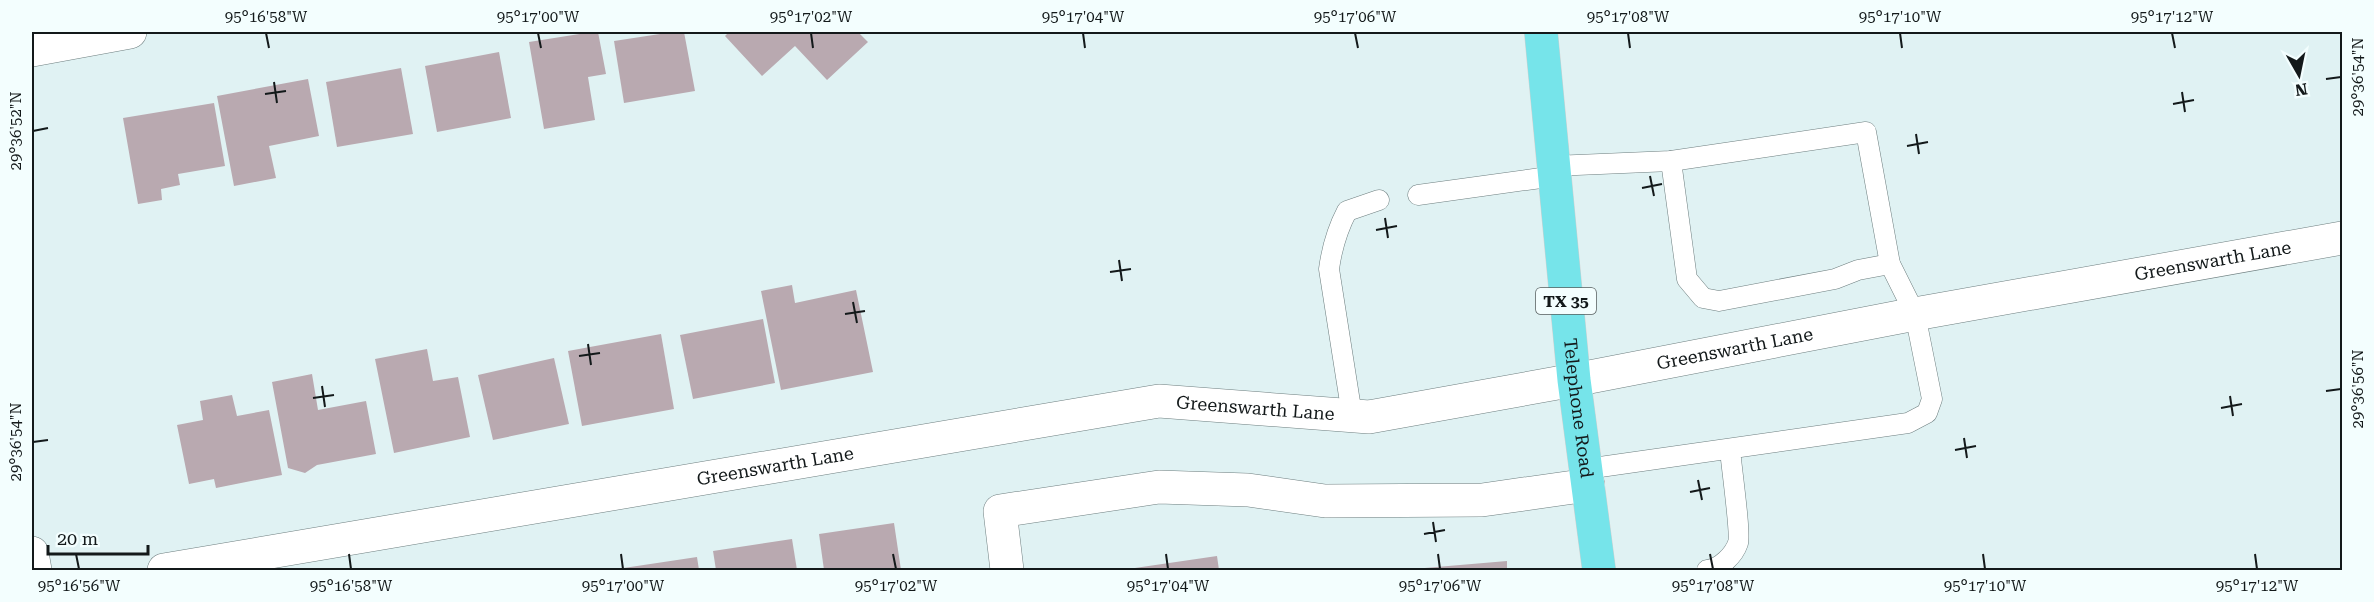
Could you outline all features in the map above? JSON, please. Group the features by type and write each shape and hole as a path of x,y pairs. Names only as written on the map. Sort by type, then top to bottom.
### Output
{"main road":[{"name":"Telephone Road","path":"1541,32 1574,380 1599,570"}],"street":[{"path":"32,50 130,32"},
{"name":"Greenswarth Lane","path":"164,570 1159,401 1369,417 1915,314 2343,238"},
{"path":"1007,570 1000,512 1159,487 1248,490 1325,501 1482,500 1587,477"},
{"path":"32,553 34,570"}],"lane":[{"path":"1418,195 1554,171 1671,161 1866,132 1890,264 1915,314 1932,399 1927,413 1908,423 1730,449 1587,477"},
{"path":"1671,161 1687,279 1703,298 1719,301 1835,279 1858,270 1890,264"},
{"path":"1352,415 1329,268 1331,251 1336,232 1347,211 1379,200"},
{"path":"1707,570 1713,570 1730,556 1739,541 1730,449"}],"building":[{"path":"598,32 606,74 588,77 595,120 544,129 529,42"},
{"path":"684,32 695,91 624,103 614,41"},
{"path":"729,32 858,32 868,42 827,80 795,46 762,76 725,36"},
{"path":"499,52 511,118 437,132 425,66"},
{"path":"401,68 413,134 337,147 326,82"},
{"path":"308,79 319,136 269,146 276,178 234,186 217,96"},
{"path":"214,103 225,166 178,174 180,185 161,189 162,200 138,204 123,118"},
{"path":"792,285 795,303 856,290 873,372 781,390 761,291"},
{"path":"763,319 775,383 693,399 680,335"},
{"path":"661,334 674,409 582,426 568,351"},
{"path":"427,349 433,381 458,377 470,437 394,453 375,359"},
{"path":"554,358 569,424 493,440 478,375"},
{"path":"312,374 318,410 366,401 376,454 317,465 305,473 288,468 272,382"},
{"path":"232,395 237,416 269,410 282,475 216,488 214,479 189,484 177,425 203,420 200,401"},
{"path":"894,523 901,570 824,570 819,534"},
{"path":"792,539 797,570 716,570 713,551"},
{"path":"1217,556 1219,570 1128,570 1128,569"},
{"path":"697,557 699,570 617,569"},
{"path":"1507,561 1507,570 1413,570 1413,569"}]}
